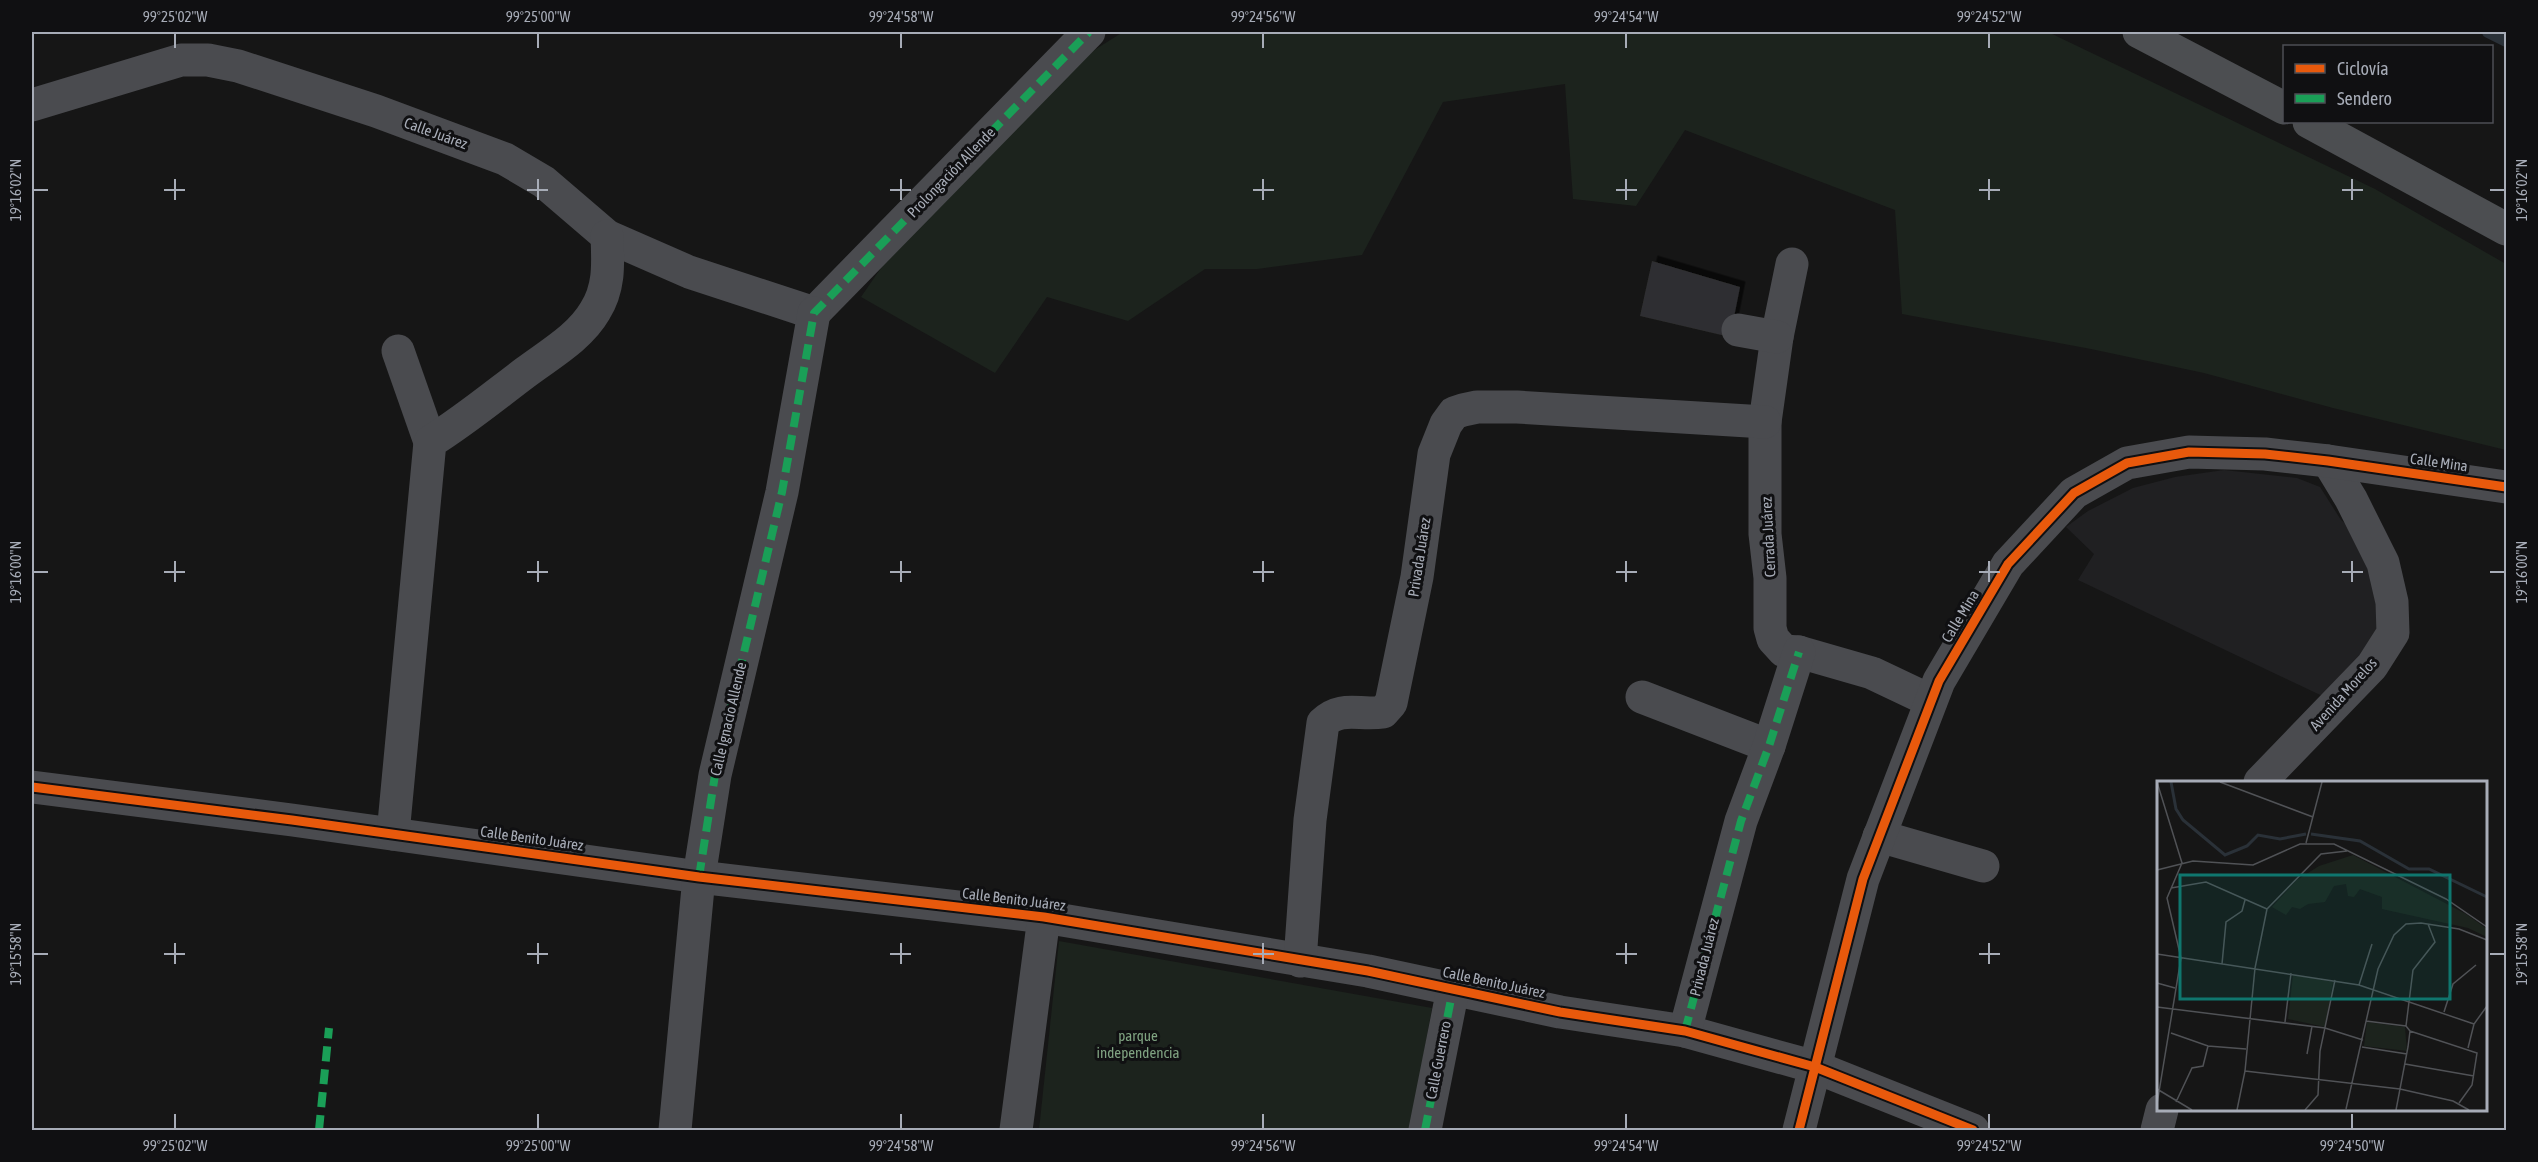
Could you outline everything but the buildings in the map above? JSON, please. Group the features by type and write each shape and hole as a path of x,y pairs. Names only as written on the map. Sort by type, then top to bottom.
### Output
{"main road":[{"path":"2139,32 2283,107"},
{"path":"2310,123 2506,229"}],"street":[{"name":"Prolongación Allende","path":"814,314 1089,32"},
{"name":"Calle Juárez","path":"32,105 182,60 208,60 238,66 376,111 506,159 544,182 607,236 689,272 814,314"},
{"path":"430,442 460,424 577,333 595,312 609,276 607,236"},
{"name":"Cerrada Juárez","path":"1792,264 1777,337 1766,422 1766,534 1770,578 1770,628 1777,645 1784,651 1799,652 1872,673 1931,701"},
{"name":"Calle Ignacio Allende","path":"675,1131 699,877 715,775 782,492 814,314"},
{"path":"1738,330 1777,337"},
{"path":"393,834 430,442 398,351"},
{"name":"Privada Juárez","path":"1300,961 1310,820 1323,723 1331,715 1340,712 1383,712 1390,703 1417,577 1434,454 1446,424 1454,413 1477,407 1517,407 1766,422"},
{"name":"Calle Mina","path":"1799,1131 1863,879 1939,681 2008,564 2074,493 2127,463 2189,452 2265,454 2506,487"},
{"name":"Avenida Morelos","path":"2262,781 2372,666 2392,633 2392,602 2383,563 2351,498 2328,461"},
{"name":"Privada Juárez","path":"1685,1031 1741,821 1769,746 1799,652"},
{"path":"1642,697 1769,746"},
{"name":"Calle Benito Juárez","path":"32,787 699,877 1044,917 1368,971 1560,1012 1685,1031 1815,1067 1973,1131"},
{"path":"1879,836 1983,866"},
{"path":"1016,1131 1044,917"},
{"name":"Calle Guerrero","path":"1425,1131 1453,989"},
{"path":"2157,1131 2163,1111"}],"shaded area":[{"path":"2224,470 2297,478 2320,487 2341,520 2363,538 2381,622 2333,701 2078,580 2094,554 2066,527 2088,511 2133,488 2175,477"}],"green space":[{"path":"1123,32 2048,32 2375,189 2506,264 2506,450 2333,408 2204,373 2091,349 1902,314 1895,210 1685,130 1636,206 1573,199 1565,84 1443,102 1362,255 1257,269 1205,269 1128,321 1047,297 995,373 861,297 952,165 1096,49"},
{"name":"parque independencia","path":"1059,941 1432,1008 1410,1130 1039,1130"}],"waterway":[{"path":"2488,32 2506,41"}],"marked path":[{"path":"699,877 715,775 782,492 814,313 1089,32"},
{"path":"1685,1031 1741,821 1769,746 1799,652"},
{"path":"1425,1130 1453,989"},
{"path":"319,1130 329,1028"}],"cycle path":[{"path":"1799,1130 1863,879 1939,681 2008,564 2074,493 2127,463 2189,452 2265,454 2506,487"},
{"path":"32,787 292,820 699,877 1044,917 1368,971 1560,1012 1685,1031 1815,1067 1973,1130"}]}
